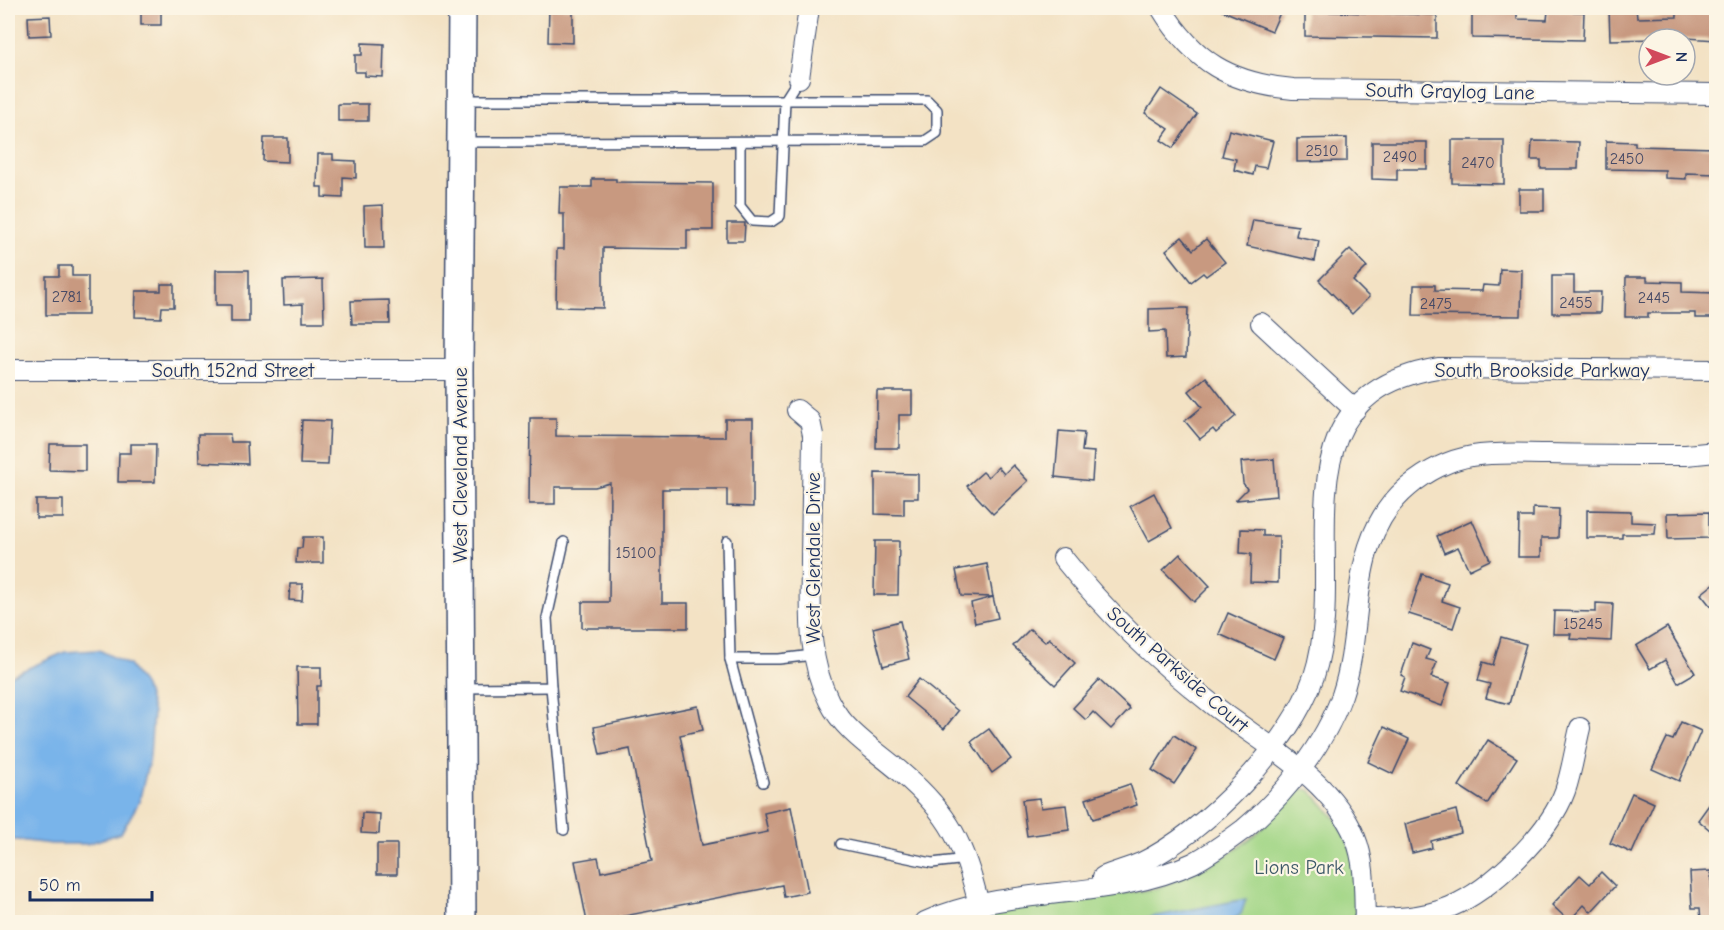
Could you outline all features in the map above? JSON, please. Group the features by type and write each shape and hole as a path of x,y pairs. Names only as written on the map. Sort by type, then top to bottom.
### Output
{"main road":[{"name":"West Cleveland Avenue","path":"462,8 459,370 462,922"}],"street":[{"path":"799,78 809,8"},
{"name":"South Graylog Lane","path":"1161,8 1176,32 1214,67 1245,81 1293,89 1716,94"},
{"path":"1261,323 1355,410"},
{"name":"South Brookside Parkway","path":"1057,892 1142,862 1181,838 1232,796 1271,749 1295,715 1315,674 1327,594 1325,481 1336,438 1355,410 1378,390 1396,380 1438,368 1716,370"},
{"name":"South 152nd Street","path":"8,370 459,370"},
{"name":"West Glendale Drive","path":"796,410 810,421 813,435 810,630 819,679 835,711 854,735 929,797 947,820 967,860 979,905"},
{"name":"South Brookside Parkway","path":"925,922 979,905 1150,878 1194,862 1245,828 1299,769 1328,727 1347,679 1356,631 1360,576 1368,545 1382,516 1397,497 1419,478 1437,468 1472,456 1686,455 1716,452"},
{"name":"South Parkside Court","path":"1064,558 1094,594 1144,645 1212,704 1299,769 1335,804 1355,836 1365,887 1365,921"},
{"path":"1365,921 1405,918 1434,912 1469,897 1501,873 1550,818 1564,792 1580,728"}],"lane":[{"path":"740,142 740,206 752,221 771,222 780,216 785,100 799,78"},
{"path":"461,100 927,100 937,110 937,133 925,141 461,142"},
{"path":"727,541 730,658 763,782"},
{"path":"564,542 547,618 564,830"},
{"path":"730,658 779,659 813,655"},
{"path":"461,688 552,687"},
{"path":"841,844 932,863 967,860"}],"green space":[{"name":"Lions Park","path":"1302,789 1310,790 1337,820 1354,856 1357,922 954,922 996,911 1154,889 1207,866 1244,843"}],"water":[{"path":"99,650 129,665 145,687 153,713 150,756 139,802 121,833 87,844 52,844 8,839 8,677 65,652"},
{"path":"1246,899 1241,914 1229,922 1126,922"}],"building":[{"path":"141,8 161,8 161,25 141,25"},
{"path":"549,8 573,8 573,43 548,42"},
{"path":"1216,8 1282,8 1272,31"},
{"path":"1472,8 1517,8 1517,19 1547,20 1548,11 1584,12 1583,40 1472,38"},
{"path":"1609,8 1636,8 1637,18 1677,17 1677,13 1716,13 1716,40 1697,39 1697,27 1637,27 1637,39 1610,40"},
{"path":"1305,11 1437,15 1437,38 1305,36"},
{"path":"50,16 51,35 29,36 28,17"},
{"path":"362,43 384,44 383,77 365,76 365,72 355,72 355,55 362,55"},
{"path":"1161,89 1197,114 1173,148 1161,140 1169,129 1145,113"},
{"path":"338,104 368,104 368,121 338,121"},
{"path":"1229,130 1273,141 1266,168 1255,166 1253,175 1234,170 1236,159 1222,156"},
{"path":"264,138 288,138 288,162 263,161"},
{"path":"1347,138 1347,161 1297,162 1297,139"},
{"path":"1452,140 1504,140 1504,184 1452,183"},
{"path":"1532,141 1579,142 1578,169 1541,169 1541,160 1531,160"},
{"path":"1606,141 1635,142 1635,146 1716,148 1716,174 1686,173 1686,179 1665,178 1665,170 1606,169"},
{"path":"1372,142 1427,142 1427,169 1397,169 1397,180 1372,179"},
{"path":"318,154 333,154 333,160 356,161 356,178 343,177 343,198 322,197 322,187 317,187"},
{"path":"592,179 616,179 616,182 713,183 713,230 687,230 687,249 603,248 603,308 556,307 557,249 564,249 564,214 559,214 560,187 592,187"},
{"path":"1519,189 1544,189 1544,211 1519,211"},
{"path":"383,205 384,248 365,248 364,206"},
{"path":"1253,220 1298,226 1296,236 1319,241 1315,261 1247,246"},
{"path":"727,223 745,223 744,241 727,241"},
{"path":"1182,237 1193,250 1206,239 1225,262 1206,276 1203,273 1191,282 1166,250"},
{"path":"1350,249 1367,267 1353,281 1369,297 1352,314 1319,280"},
{"path":"59,266 72,266 72,276 88,276 88,315 46,315 46,276 59,276"},
{"path":"1500,269 1522,270 1521,316 1413,315 1414,285 1435,285 1435,290 1482,291 1483,285 1499,286"},
{"path":"216,270 249,270 249,322 231,322 231,305 216,305"},
{"path":"1552,276 1574,276 1574,292 1601,292 1600,313 1552,313"},
{"path":"1626,277 1647,277 1647,281 1682,282 1682,292 1716,293 1716,318 1695,318 1695,313 1648,313 1648,317 1625,317"},
{"path":"323,279 324,322 303,322 303,304 284,305 283,280"},
{"path":"161,284 174,284 174,307 162,307 161,318 135,317 136,291 161,291"},
{"path":"389,300 390,324 352,324 351,301"},
{"path":"1188,308 1186,357 1166,358 1165,331 1149,332 1149,309"},
{"path":"1206,377 1236,416 1216,433 1213,429 1200,439 1185,421 1202,407 1189,391"},
{"path":"877,391 912,391 912,415 899,415 899,448 876,448"},
{"path":"530,418 556,418 556,436 725,437 725,419 753,419 753,507 727,506 727,489 662,489 662,603 688,603 688,628 582,628 582,602 609,602 610,483 595,487 555,487 555,504 529,504"},
{"path":"302,420 330,421 328,465 300,464"},
{"path":"1059,431 1084,433 1082,451 1094,452 1092,481 1055,477"},
{"path":"198,434 230,434 231,442 247,442 248,464 199,462"},
{"path":"50,444 85,444 85,471 49,470"},
{"path":"131,444 156,444 155,482 118,482 119,453 131,453"},
{"path":"1274,459 1277,496 1236,500 1247,489 1243,483 1241,462"},
{"path":"1013,465 1028,481 993,514 967,486 983,472 988,477 998,467 1004,474"},
{"path":"875,473 918,474 918,498 904,498 904,515 875,514"},
{"path":"1154,493 1172,528 1149,541 1130,506"},
{"path":"36,500 63,500 63,518 36,518"},
{"path":"1533,508 1559,509 1558,538 1541,538 1541,557 1518,557 1519,517 1533,517"},
{"path":"1587,510 1631,511 1631,522 1656,523 1655,534 1622,534 1622,538 1587,538"},
{"path":"1709,512 1709,538 1668,539 1667,513"},
{"path":"1472,520 1490,560 1469,570 1458,547 1444,553 1437,536"},
{"path":"1241,529 1263,530 1263,536 1279,536 1278,583 1250,582 1251,554 1240,553"},
{"path":"303,537 323,537 323,563 296,563 297,548 302,548"},
{"path":"875,541 899,541 898,595 874,595"},
{"path":"1180,554 1210,586 1194,602 1163,570"},
{"path":"987,564 993,597 961,596 956,570"},
{"path":"1422,574 1448,583 1442,601 1460,607 1453,628 1409,614"},
{"path":"1716,582 1716,613 1701,594"},
{"path":"290,584 303,584 302,601 289,600"},
{"path":"993,597 998,618 975,623 971,603"},
{"path":"1596,603 1613,604 1611,641 1570,639 1571,634 1553,634 1554,611 1596,612"},
{"path":"1228,613 1283,638 1274,659 1219,634"},
{"path":"900,621 909,659 883,666 873,628"},
{"path":"1667,627 1695,673 1678,683 1665,660 1650,669 1636,646"},
{"path":"1030,629 1045,642 1049,638 1075,663 1055,685 1013,646"},
{"path":"1501,637 1526,644 1509,704 1486,698 1490,684 1478,681 1483,662 1493,665"},
{"path":"1412,643 1430,650 1426,659 1437,662 1431,677 1450,683 1442,706 1400,691 1405,677 1401,675"},
{"path":"297,667 321,667 321,686 317,686 317,724 298,724"},
{"path":"919,679 958,711 944,729 905,697"},
{"path":"1099,680 1130,709 1111,729 1093,712 1086,720 1073,708"},
{"path":"698,706 703,730 680,735 702,845 768,832 764,813 791,807 808,892 784,897 782,885 614,918 615,922 587,922 575,861 598,857 601,872 652,861 630,749 600,755 594,727"},
{"path":"1681,722 1701,731 1679,781 1652,769 1667,738 1673,740"},
{"path":"1384,727 1409,739 1393,774 1368,762"},
{"path":"989,729 1011,759 992,773 971,742"},
{"path":"1174,735 1197,750 1174,784 1152,770"},
{"path":"1488,740 1517,758 1487,804 1459,786"},
{"path":"1130,784 1137,805 1093,819 1086,799"},
{"path":"1632,793 1654,803 1632,853 1610,843"},
{"path":"1716,795 1716,835 1698,820"},
{"path":"1039,798 1041,808 1066,805 1069,830 1027,836 1022,800"},
{"path":"1456,810 1461,833 1431,841 1432,848 1412,853 1405,824"},
{"path":"362,813 380,814 379,834 361,833"},
{"path":"377,844 397,844 397,874 377,874"},
{"path":"1711,871 1712,901 1716,901 1716,920 1701,921 1700,908 1692,908 1690,872"},
{"path":"1601,872 1615,886 1591,912 1584,905 1569,921 1552,905 1580,875 1590,884"}]}
